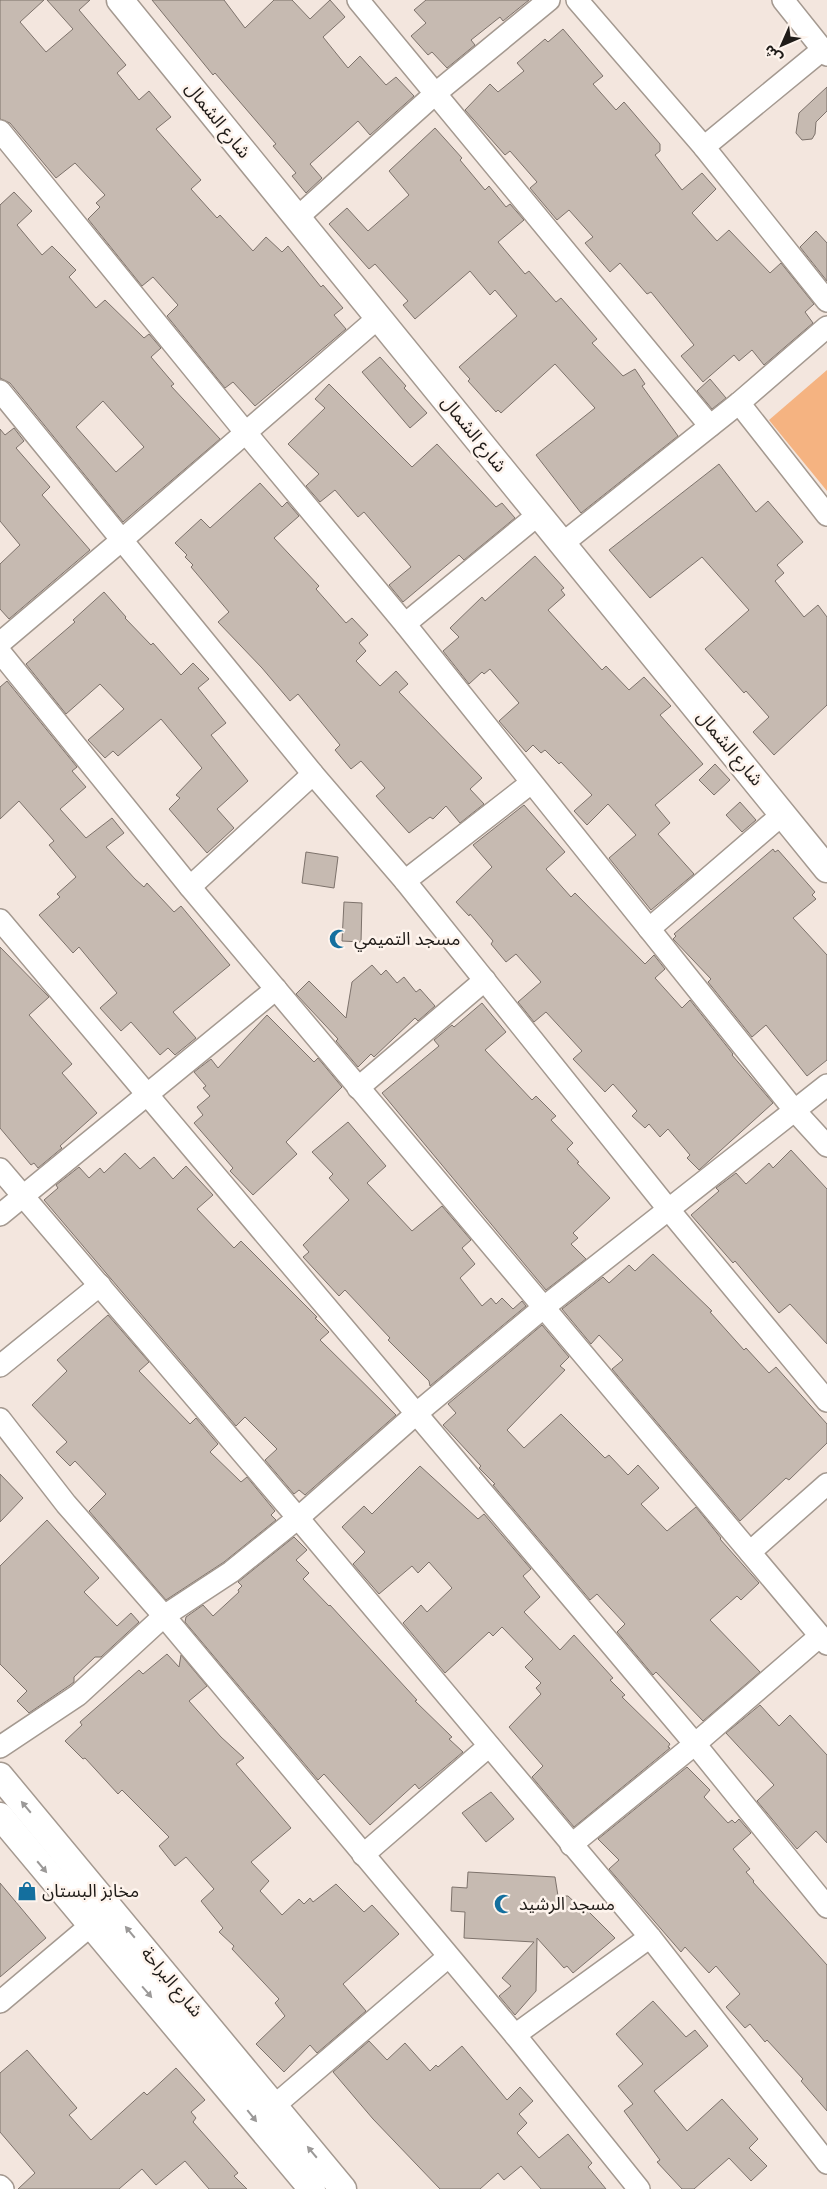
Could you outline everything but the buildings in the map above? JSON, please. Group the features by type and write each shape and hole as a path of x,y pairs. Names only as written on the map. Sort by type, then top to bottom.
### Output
{"street":[{"name":"شارع الشمال","path":"120,0 562,544 784,813 827,869"},
{"path":"358,0 710,426"},
{"path":"298,217 436,93 549,0"},
{"path":"577,0 704,147 827,302"},
{"path":"704,147 825,53 782,0"},
{"path":"0,130 246,433 405,624 795,1111 827,1146"},
{"path":"0,643 123,540 379,317"},
{"path":"562,544 739,403 827,327"},
{"path":"0,391 313,774 405,881 669,1210 827,1401"},
{"path":"739,403 827,515"},
{"path":"405,624 539,514"},
{"path":"0,652 190,887 824,1640 571,1845"},
{"path":"190,887 313,774"},
{"path":"405,881 531,783"},
{"path":"649,930 784,813"},
{"path":"0,920 695,1744 827,1907"},
{"path":"358,1088 485,980"},
{"path":"0,1215 24,1197 145,1094 276,989"},
{"path":"0,1747 78,1695 164,1616 231,1572 298,1518 417,1413 543,1308 827,1085"},
{"path":"0,1169 298,1518 650,1937 827,2163"},
{"path":"0,1366 100,1285"},
{"path":"0,1418 66,1504 164,1616 515,2035 639,2189"},
{"path":"750,1552 827,1484"},
{"path":"364,1855 489,1746"},
{"name":"شارع البراحة","path":"0,1776 343,2189"},
{"name":"شارع البراحة","path":"0,1816 90,1926 312,2189"},
{"path":"0,2002 90,1926"},
{"path":"515,2035 650,1937"},
{"path":"274,2106 448,1957"},
{"path":"0,2186 3,2189"}],"shaded area":[{"path":"827,370 827,491 769,420"}],"place":[{"name":"مسجد التميمي","path":"339,939"},
{"name":"مخابز البستان","path":"27,1891"},
{"name":"مسجد الرشيد","path":"504,1904"}]}
